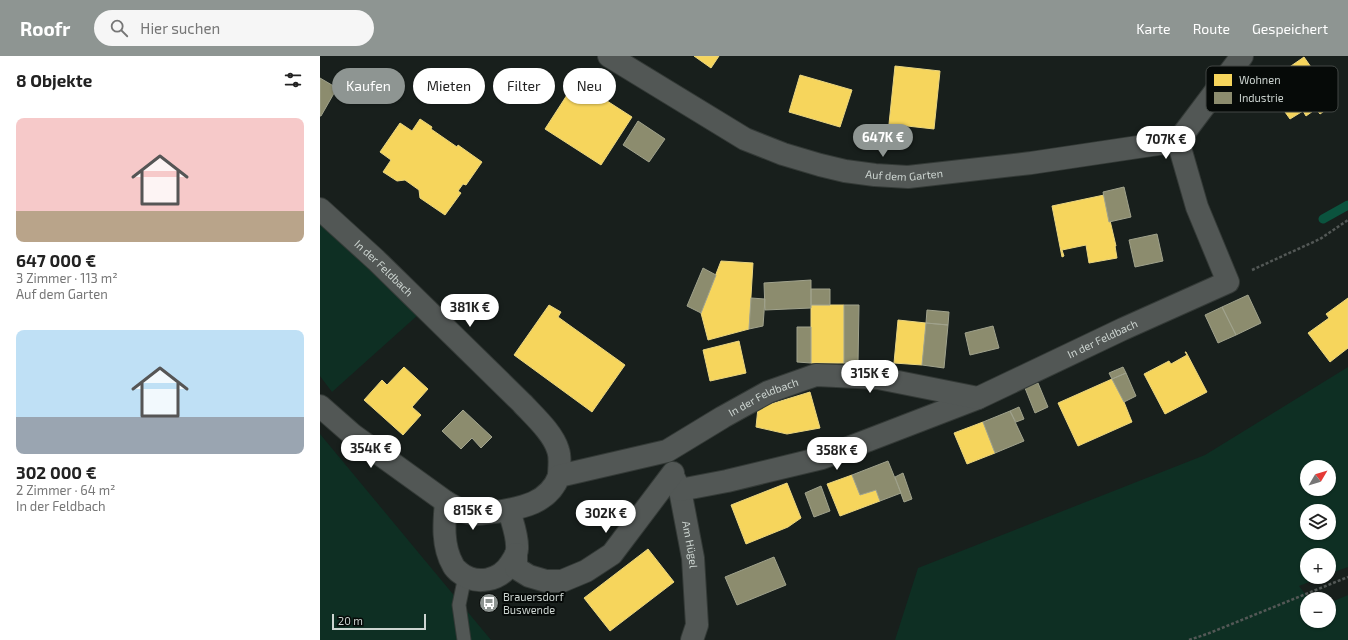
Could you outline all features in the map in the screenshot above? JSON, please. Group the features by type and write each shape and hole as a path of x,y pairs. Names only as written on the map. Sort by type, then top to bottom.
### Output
{"street":[{"name":"Auf dem Garten","path":"609,56 744,139 783,154 846,171 908,177 1030,163 1178,141"},
{"path":"1234,66 1242,56"},
{"path":"1206,104 1178,141 1197,207 1228,282"},
{"name":"In der Feldbach","path":"320,209 382,265 522,402 539,421 559,451 559,476 667,451 768,392 816,375 878,378 978,398"},
{"name":"In der Feldbach","path":"676,482 728,481 822,458 978,398 1123,329 1228,282"},
{"path":"320,406 353,435 446,502 462,511 475,514 509,510 537,502 555,485 559,476"},
{"name":"Am Hügel","path":"667,451 676,482 693,558 697,625 692,640"},
{"path":"509,510 516,534 516,568 528,576 546,581 562,581 586,571 612,554 676,482"},
{"path":"446,502 444,525 449,554 453,566 465,576 476,580 488,580 499,576 507,570 516,554"}],"lane":[{"path":"464,640 459,605 465,576"}],"path":[{"path":"1228,282 1320,239 1348,220"},
{"path":"1189,640 1348,577"}],"green space":[{"path":"320,221 419,314 332,392 320,376"},
{"path":"1348,367 1348,567 1336,571 1336,548 1300,548 1300,584 1304,584 1299,586 1304,592 1300,592 1300,628 1336,628 1336,600 1348,595 1348,640 895,640 918,568 1205,455"},
{"path":"320,434 491,640 320,640"}],"building: Wohnen":[{"path":"694,56 719,56 711,68"},
{"path":"1304,57 1310,66 1291,66"},
{"path":"895,66 940,71 934,129 889,124"},
{"path":"800,75 852,90 840,127 789,112"},
{"path":"563,101 563,104 612,104 632,117 601,165 545,129"},
{"path":"1285,112 1301,112 1290,119"},
{"path":"1304,112 1312,112 1306,116"},
{"path":"420,119 432,127 431,129 457,147 458,145 482,162 466,185 463,184 458,191 461,193 445,215 420,198 419,190 405,180 397,181 383,172 391,160 380,152 400,123 412,131"},
{"path":"1104,195 1116,246 1117,258 1089,263 1086,245 1062,250 1064,256 1062,257 1052,206"},
{"path":"721,261 753,263 749,329 708,340 701,313"},
{"path":"1348,298 1348,348 1330,362 1308,333 1329,318 1326,314"},
{"path":"549,305 561,312 558,317 625,365 592,412 514,355"},
{"path":"811,305 844,305 844,363 811,363"},
{"path":"898,320 926,323 922,365 894,363"},
{"path":"739,341 746,373 710,381 703,350"},
{"path":"1186,352 1207,392 1165,414 1144,374 1169,361 1171,364 1187,355"},
{"path":"404,367 428,389 412,407 421,415 403,435 364,400 382,380 387,385"},
{"path":"1112,379 1132,422 1078,446 1058,403"},
{"path":"810,392 820,428 787,434 756,427 758,408"},
{"path":"983,422 995,453 967,464 954,433"},
{"path":"852,475 860,495 876,490 880,501 840,516 827,484"},
{"path":"787,483 801,518 788,527 746,544 731,505"},
{"path":"648,549 674,582 610,631 584,598"}],"building: Industrie":[{"path":"320,78 332,85 332,97 320,116"},
{"path":"638,121 665,139 649,162 623,145"},
{"path":"1124,187 1131,217 1109,222 1103,192"},
{"path":"1157,234 1163,261 1135,267 1129,240"},
{"path":"703,268 716,275 701,313 687,306"},
{"path":"811,280 811,308 765,310 764,283"},
{"path":"811,289 830,289 830,305 811,305"},
{"path":"1248,295 1261,323 1236,335 1222,307"},
{"path":"751,298 765,299 763,326 749,329"},
{"path":"844,305 859,305 858,363 844,363"},
{"path":"1222,307 1236,335 1218,343 1205,315"},
{"path":"927,310 949,312 948,325 926,323"},
{"path":"926,323 948,325 944,368 922,365"},
{"path":"993,326 999,348 970,355 965,333"},
{"path":"797,327 811,327 811,363 797,362"},
{"path":"1123,367 1126,373 1112,379 1109,373"},
{"path":"1126,373 1136,396 1124,402 1112,379"},
{"path":"1038,383 1048,407 1035,413 1025,388"},
{"path":"1019,407 1024,419 1016,422 1010,411"},
{"path":"463,410 492,437 481,448 472,438 461,449 442,431"},
{"path":"1010,411 1024,441 995,453 983,422"},
{"path":"888,461 901,493 880,501 876,490 860,495 852,475"},
{"path":"903,473 912,499 904,502 895,477"},
{"path":"821,486 830,511 814,517 805,493"},
{"path":"774,557 786,585 737,605 725,577"}],"waterway":[{"path":"1323,219 1348,205"}],"place":[{"name":"Brauersdorf Buswende","path":"489,603"}]}
